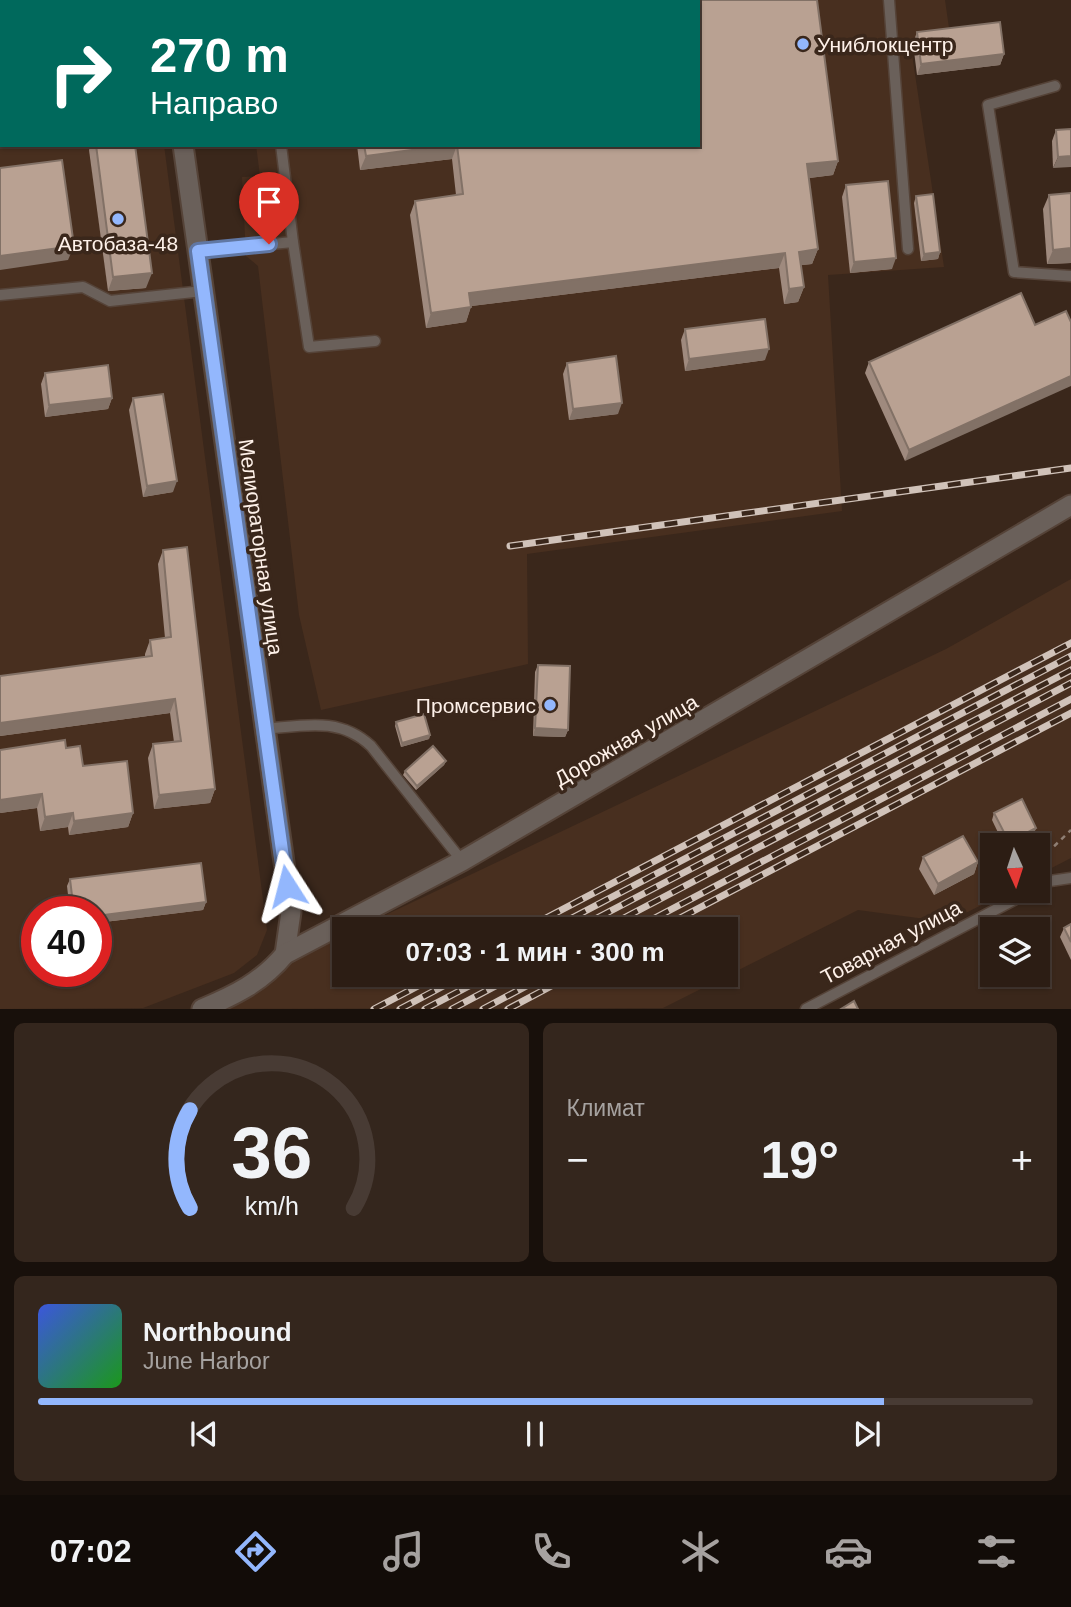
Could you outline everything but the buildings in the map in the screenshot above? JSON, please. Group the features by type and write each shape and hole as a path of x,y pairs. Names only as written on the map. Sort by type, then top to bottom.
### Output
{"street":[{"name":"Мелиораторная улица","path":"183,147 263,729 291,912 285,954"},
{"name":"Дорожная улица","path":"202,1009 241,993 275,967 285,954 463,861 1071,505"}],"lane":[{"path":"889,0 908,249"},
{"path":"1055,86 988,105 1014,272 1071,276"},
{"path":"281,147 309,347 375,341"},
{"path":"198,251 293,242"},
{"path":"0,295 83,287 110,302 203,291"},
{"path":"263,729 320,724 353,731 371,746 463,861"},
{"path":"1050,881 1071,878"},
{"name":"Товарная улица","path":"806,1009 1008,903"}],"path":[{"path":"1050,849 1071,830"}],"shaded area":[{"path":"700,0 945,0 950,35 910,41 944,267 828,275 842,511 527,554 528,664 321,710 299,615 258,266 246,256 242,177 260,176 256,147 700,147"},
{"path":"0,147 164,147 267,930 257,955 234,973 143,1008 0,1009"},
{"path":"1071,579 1071,858 1050,869 1050,833 980,833 980,903 985,903 948,922 858,910 738,970 738,917 381,917 946,649"},
{"path":"332,941 332,987 705,987 663,1008 194,1009"}],"railway":[{"path":"510,546 1071,468"},
{"path":"548,917 1071,643"},
{"path":"574,917 1071,656"},
{"path":"599,917 1071,670"},
{"path":"626,917 1071,683"},
{"path":"657,917 1071,699"},
{"path":"682,917 1071,713"},
{"path":"374,1009 416,987"},
{"path":"400,1009 441,987"},
{"path":"425,1009 467,987"},
{"path":"452,1009 493,987"},
{"path":"483,1009 524,987"},
{"path":"508,1009 549,987"}],"place":[{"name":"Униблокцентр","path":"803,44"},
{"name":"Автобаза-48","path":"118,219"},
{"name":"Промсервис","path":"550,705"}],"route":[{"path":"269,244 198,251 287,886"}]}
